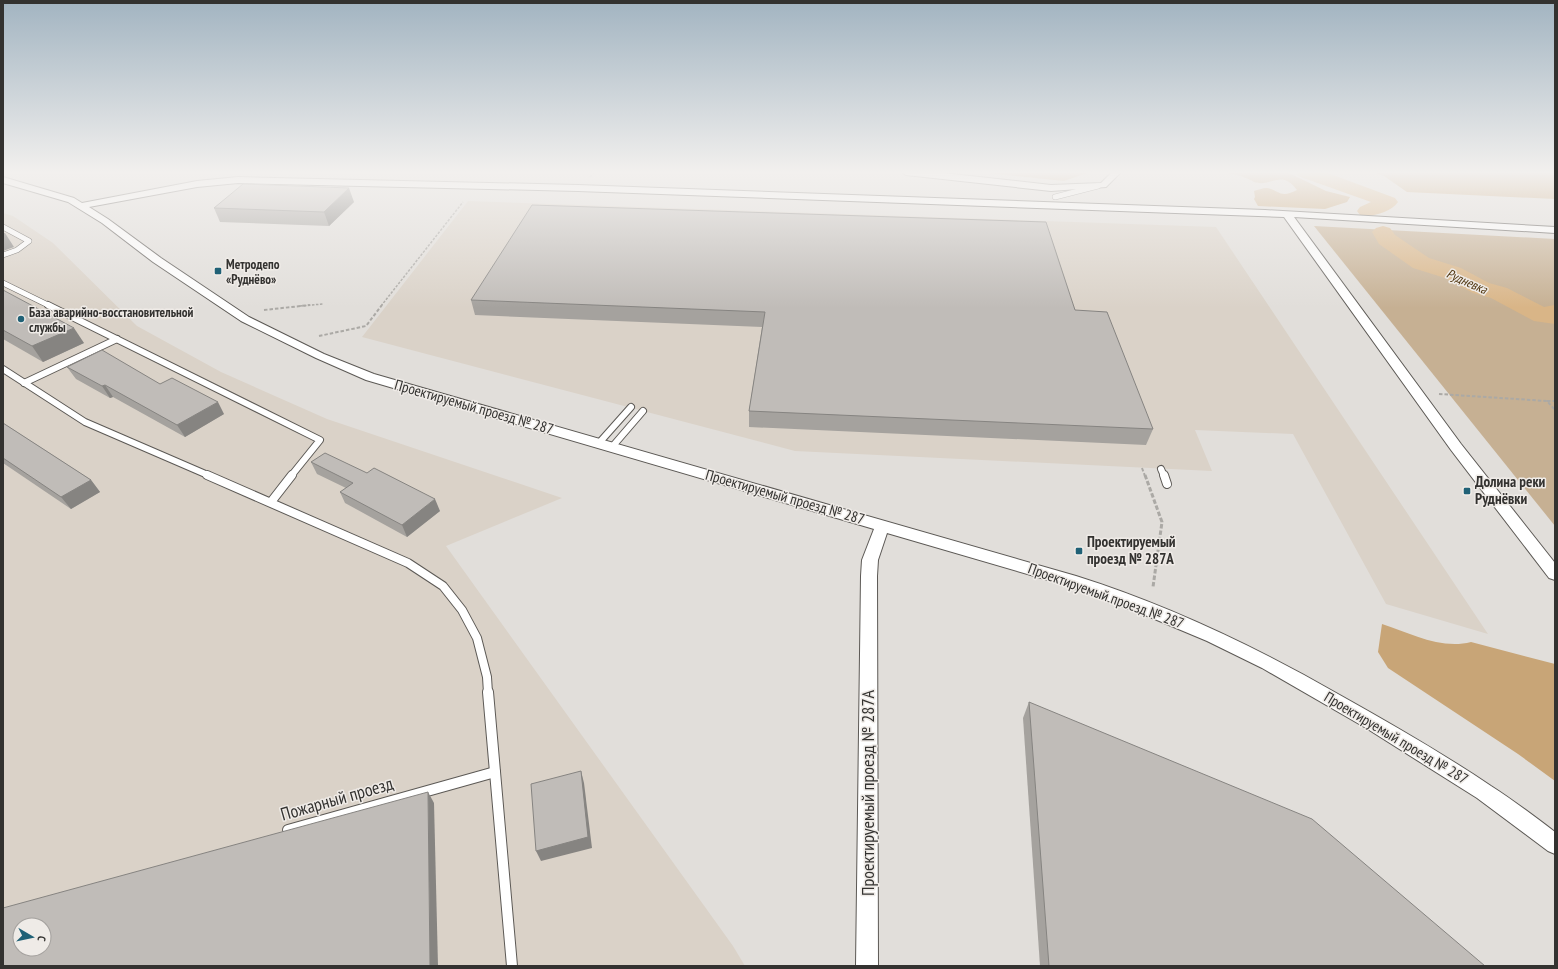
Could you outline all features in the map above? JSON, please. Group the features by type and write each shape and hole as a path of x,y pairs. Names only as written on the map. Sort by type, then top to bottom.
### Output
{"street":[{"name":"Проектируемый проезд № 287","path":"100,217 157,260 245,319 320,356 370,377 1076,582 1151,610 1213,636 1268,663 1372,722 1484,792 1555,844"},
{"path":"1289,217 1454,444 1555,574"},
{"path":"1341,217 1555,230"},
{"name":"Проектируемый проезд № 287А","path":"867,966 869,576 870,560 882,526"}],"lane":[{"path":"3,227 29,241 17,250 3,255"},
{"path":"3,283 320,440 271,502"},
{"path":"24,383 117,339"},
{"path":"3,369 85,422 408,563 443,586 462,610 477,638 487,677 512,966"},
{"path":"599,443 631,407"},
{"path":"612,447 643,411"},
{"path":"1161,469 1167,484"},
{"name":"Пожарный проезд","path":"276,833 495,772"}],"path":[{"path":"319,336 366,326 451,217"},
{"path":"264,310 323,304"},
{"path":"1438,394 1555,401"},
{"path":"1546,401 1555,410"},
{"path":"1142,468 1162,522 1153,587"}],"shaded area":[{"path":"3,217 15,217 53,243 137,326 221,372 327,419 562,498 446,546 733,946 745,966 3,966"},
{"path":"455,217 935,217 1216,227 1488,634 1386,604 1293,434 1195,430 1212,471 795,451 362,337"},
{"path":"1314,226 1555,239 1555,526"},
{"path":"1382,624 1437,642 1460,644 1471,642 1555,664 1555,781 1518,754 1388,668 1378,652"}],"building":[{"path":"524,217 901,217 1046,222 1075,310 1107,312 1153,429 749,411 765,312 471,300"},
{"path":"3,290 74,328 32,346 3,330"},
{"path":"102,350 160,384 172,378 218,402 177,425 105,385 102,386 67,367"},
{"path":"3,423 91,480 61,497 3,458"},
{"path":"325,453 367,473 374,468 435,499 402,525 340,492 353,483 311,462"},
{"path":"1029,702 1312,819 1485,966 1049,966"},
{"path":"581,771 588,837 536,851 531,784"},
{"path":"428,792 430,966 3,966 3,908"}],"waterway":[{"name":"Рудневка","path":"1383,232 1387,239 1421,263 1453,273 1481,288 1499,293 1543,316 1554,317 1553,312 1555,312"}],"place":[{"name":"Метродепо «Руднёво»","path":"218,271"},
{"name":"База аварийно-восстановительной службы","path":"21,319"},
{"name":"Долина реки Руднёвки","path":"1467,491"},
{"name":"Проектируемый проезд № 287А","path":"1079,551"}]}
